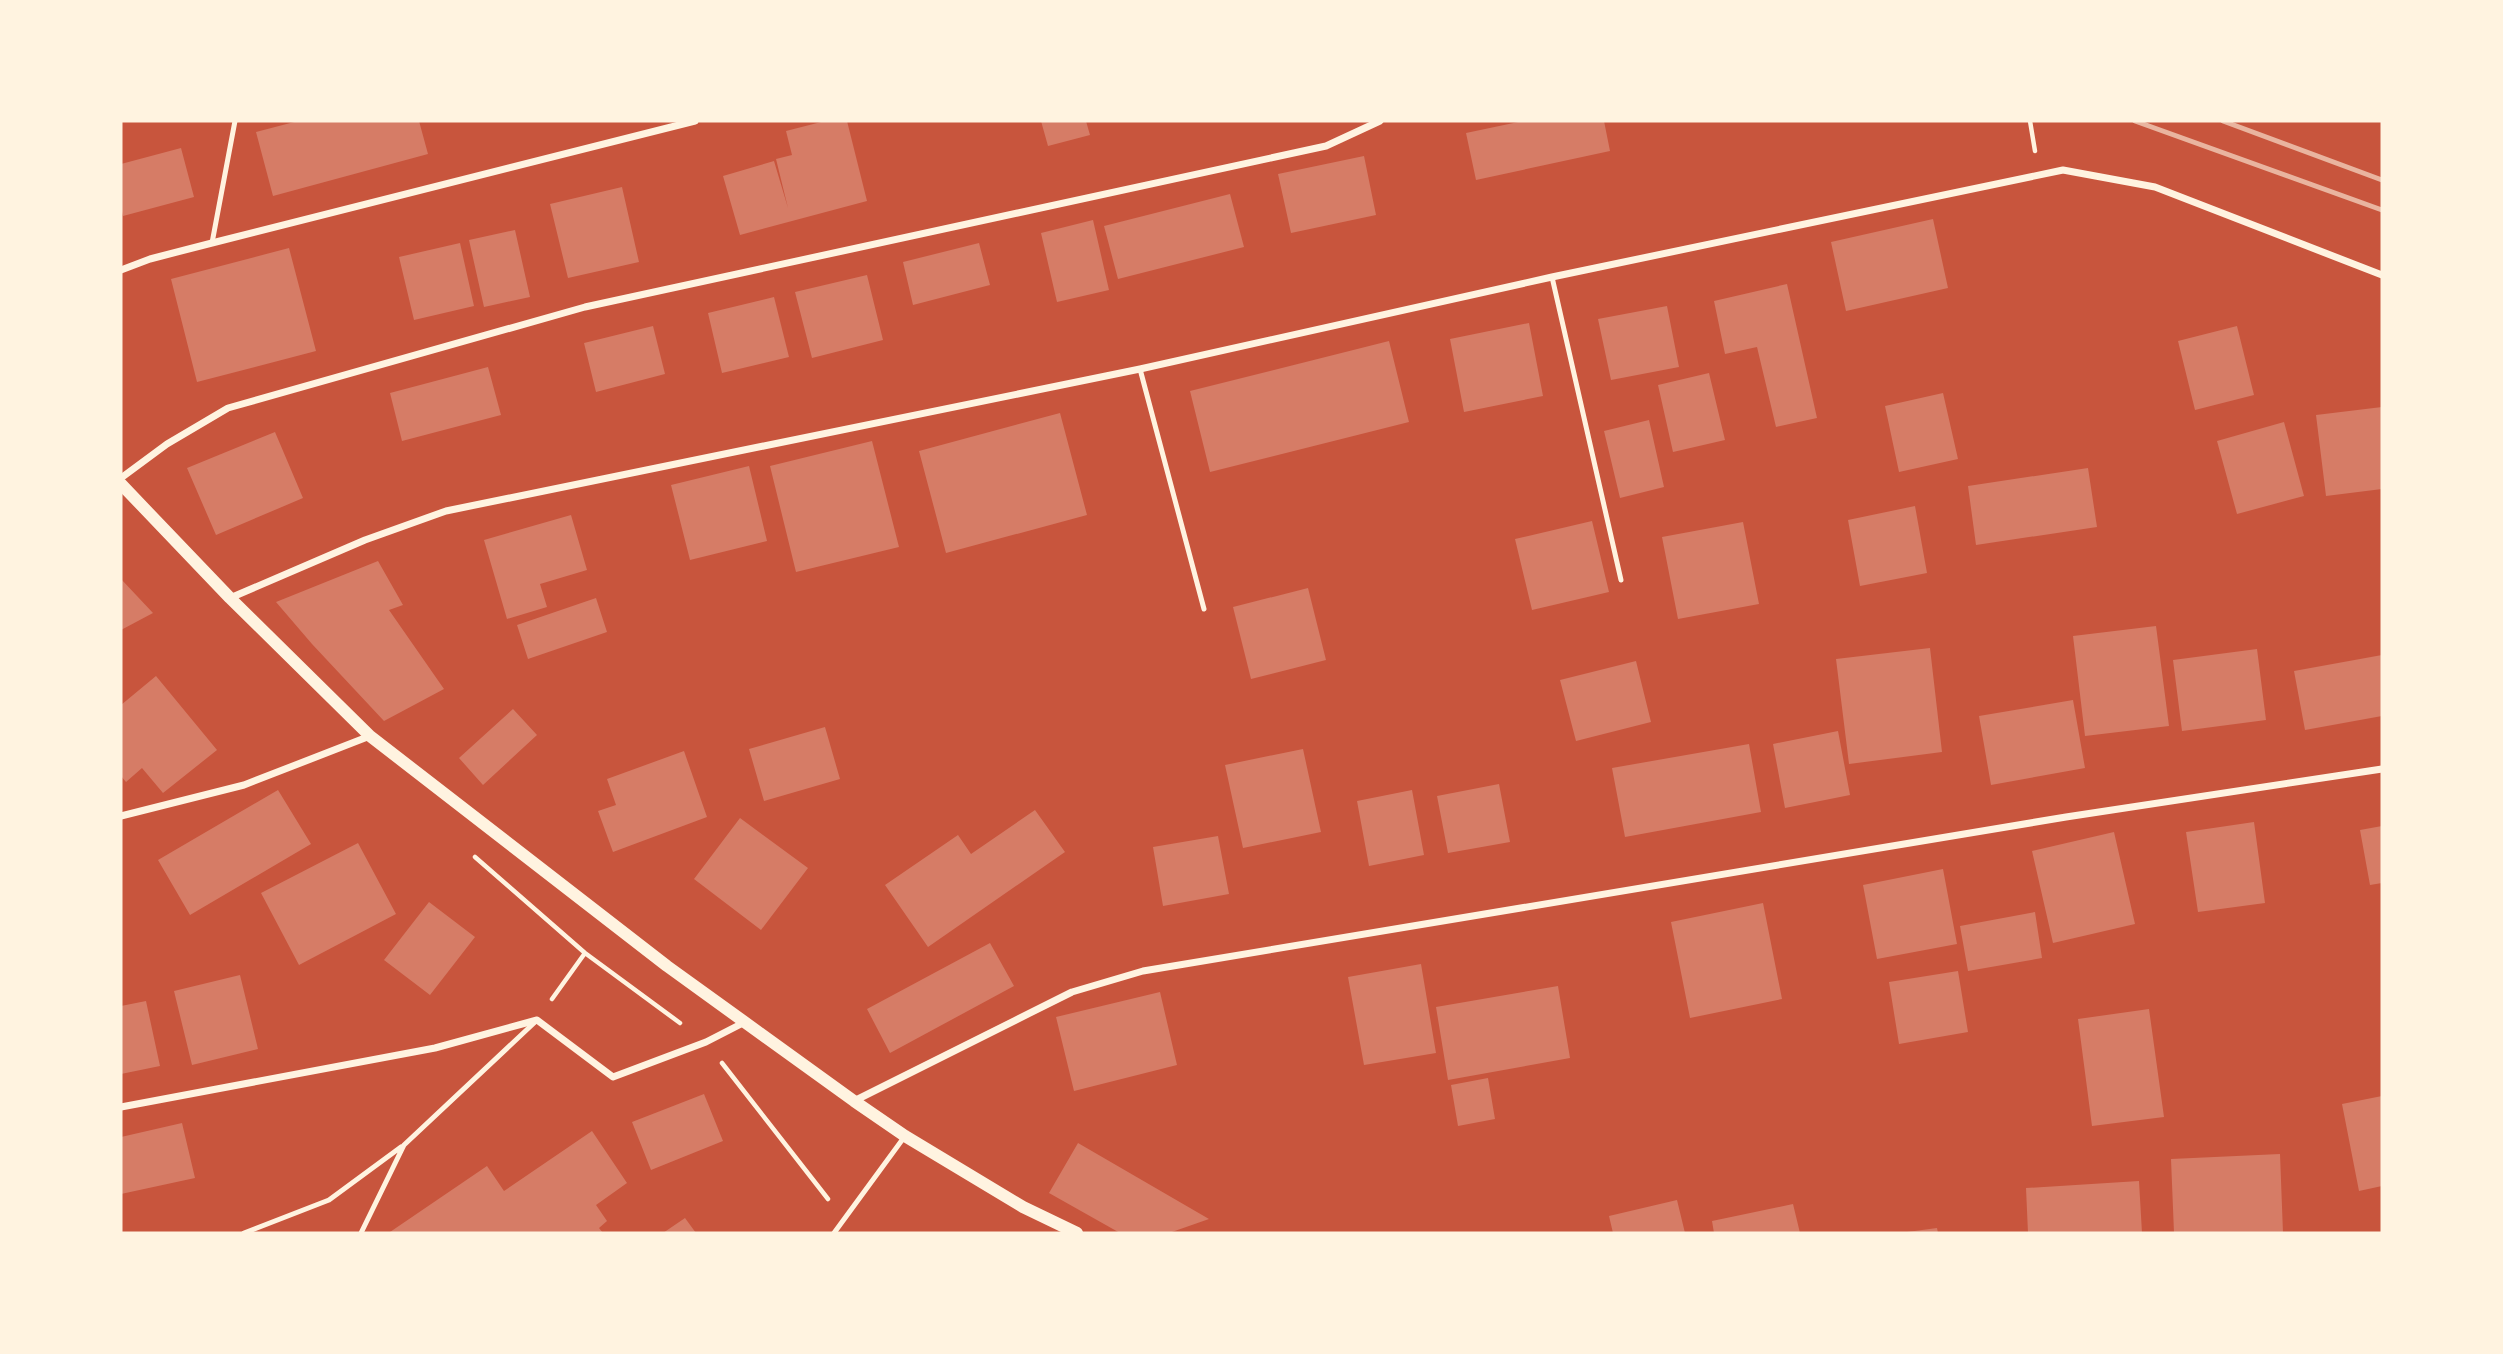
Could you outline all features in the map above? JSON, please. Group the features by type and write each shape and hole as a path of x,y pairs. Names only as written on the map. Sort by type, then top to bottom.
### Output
{"street":[{"path":"121,270 150,259 695,121"},
{"path":"121,478 167,444 228,408 559,314 1326,146 1380,121"},
{"path":"230,598 365,540 446,511 1140,369 1552,278 2063,170 2155,187 2382,275"},
{"path":"121,484 230,598 370,736 743,1023 905,1136 1023,1207 1077,1233"},
{"path":"121,816 244,785 370,736"},
{"path":"854,1101 1072,992 1143,971 2066,817 2382,769"},
{"path":"121,1107 435,1048 537,1020 613,1077 706,1042 743,1023"}],"lane":[{"path":"212,243 235,121"},
{"path":"1552,278 1621,580"},
{"path":"1140,369 1204,608"},
{"path":"244,1233 329,1200 404,1145 537,1020"},
{"path":"834,1233 905,1136"},
{"path":"361,1233 404,1145"}],"path":[{"path":"537,1020 585,953"}],"building":[{"path":"298,121 419,121 428,154 273,196 256,132"},
{"path":"825,121 847,121 867,201 740,235 723,176 774,161 788,208 776,159 792,155 786,131"},
{"path":"1041,121 1086,121 1090,135 1048,146"},
{"path":"1523,121 1604,121 1610,151 1476,180 1466,133"},
{"path":"181,148 194,197 123,216 121,164"},
{"path":"1364,156 1376,215 1291,233 1278,174"},
{"path":"622,187 639,262 568,278 550,204"},
{"path":"1230,194 1244,247 1118,279 1104,226"},
{"path":"1933,219 1948,288 1846,311 1831,242"},
{"path":"1093,220 1109,290 1057,302 1041,233"},
{"path":"515,230 530,297 484,307 469,240"},
{"path":"460,243 474,306 414,320 399,257"},
{"path":"979,243 990,285 913,305 903,262"},
{"path":"289,248 316,351 197,382 171,279"},
{"path":"867,275 883,340 812,358 795,292"},
{"path":"1787,284 1817,418 1776,427 1757,347 1725,354 1714,301"},
{"path":"774,297 789,357 722,373 708,313"},
{"path":"1667,306 1679,367 1611,380 1598,319"},
{"path":"1529,323 1543,396 1464,412 1450,339"},
{"path":"653,326 665,374 596,392 584,343"},
{"path":"2237,326 2254,395 2195,410 2178,341"},
{"path":"1389,341 1409,422 1210,472 1190,391"},
{"path":"488,367 501,415 402,441 390,393"},
{"path":"1709,373 1725,440 1673,452 1658,385"},
{"path":"1943,393 1958,459 1899,472 1885,406"},
{"path":"2382,407 2382,489 2326,496 2316,415"},
{"path":"1060,413 1087,515 946,553 919,451"},
{"path":"1649,420 1664,487 1620,498 1604,431"},
{"path":"2284,422 2304,496 2237,514 2217,441"},
{"path":"275,432 303,498 216,535 187,468"},
{"path":"872,441 899,547 796,572 770,466"},
{"path":"749,466 767,541 690,560 671,485"},
{"path":"2088,468 2097,527 1976,545 1968,486"},
{"path":"1915,506 1927,573 1860,586 1848,520"},
{"path":"571,515 587,570 540,584 547,607 507,619 484,540"},
{"path":"1592,521 1609,592 1532,610 1515,539"},
{"path":"1743,522 1759,604 1678,619 1662,537"},
{"path":"378,561 403,605 389,610 444,689 384,721 276,602"},
{"path":"121,579 153,613 121,630"},
{"path":"1308,588 1326,660 1251,679 1233,607"},
{"path":"596,598 607,632 528,659 517,625"},
{"path":"2156,626 2169,726 2085,736 2073,636"},
{"path":"1930,648 1942,752 1849,764 1836,659"},
{"path":"2257,649 2266,720 2182,731 2173,660"},
{"path":"2382,655 2382,716 2305,730 2294,671"},
{"path":"1636,661 1651,722 1576,741 1560,680"},
{"path":"156,676 217,750 163,793 142,768 126,782 121,776 121,705"},
{"path":"2073,700 2085,768 1991,785 1979,716"},
{"path":"513,709 537,735 483,785 459,758"},
{"path":"825,727 840,779 764,801 749,749"},
{"path":"1838,731 1850,795 1785,808 1773,744"},
{"path":"1749,744 1761,812 1625,837 1612,768"},
{"path":"1303,749 1321,832 1243,848 1225,765"},
{"path":"684,751 707,817 613,852 598,811 616,805 607,779"},
{"path":"1499,784 1510,842 1448,853 1437,796"},
{"path":"278,790 311,844 190,915 158,860"},
{"path":"1412,790 1424,855 1369,866 1357,801"},
{"path":"1035,810 1065,852 928,947 885,885 958,835 971,854"},
{"path":"740,818 808,868 761,930 694,879"},
{"path":"2254,822 2265,903 2198,912 2186,832"},
{"path":"2382,826 2382,883 2370,885 2360,830"},
{"path":"2114,832 2135,924 2053,943 2032,851"},
{"path":"1218,836 1229,894 1163,906 1153,847"},
{"path":"358,843 396,914 299,965 261,893"},
{"path":"1943,869 1957,944 1877,959 1863,885"},
{"path":"429,902 475,937 430,995 384,960"},
{"path":"1763,903 1782,999 1690,1018 1671,922"},
{"path":"2035,912 2042,958 1968,971 1960,926"},
{"path":"990,943 1014,986 890,1053 867,1009"},
{"path":"1421,964 1436,1053 1364,1065 1348,977"},
{"path":"1958,971 1968,1032 1899,1044 1889,982"},
{"path":"240,975 258,1049 192,1065 174,991"},
{"path":"1558,986 1570,1058 1448,1080 1436,1007"},
{"path":"1160,992 1177,1065 1074,1091 1056,1017"},
{"path":"146,1001 160,1066 121,1074 121,1006"},
{"path":"2149,1009 2164,1117 2092,1126 2078,1019"},
{"path":"1488,1078 1495,1119 1458,1126 1451,1085"},
{"path":"704,1094 723,1141 651,1170 632,1122"},
{"path":"2382,1096 2382,1186 2359,1191 2342,1104"},
{"path":"182,1123 195,1178 121,1194 121,1137"},
{"path":"592,1131 627,1183 596,1205 607,1221 599,1228 603,1233 390,1232 487,1166 504,1191"},
{"path":"1078,1143 1209,1219 1169,1233 1120,1233 1049,1193"},
{"path":"2280,1154 2283,1233 2174,1233 2171,1159"},
{"path":"2139,1181 2142,1233 2028,1233 2026,1188"},
{"path":"1677,1200 1685,1233 1613,1233 1609,1216"},
{"path":"1793,1204 1800,1233 1714,1233 1712,1221"},
{"path":"685,1218 696,1233 663,1233"},
{"path":"1937,1228 1938,1233 1907,1233 1907,1232"}],"railway":[{"path":"2135,121 2382,210"},
{"path":"2223,121 2382,180"}]}
